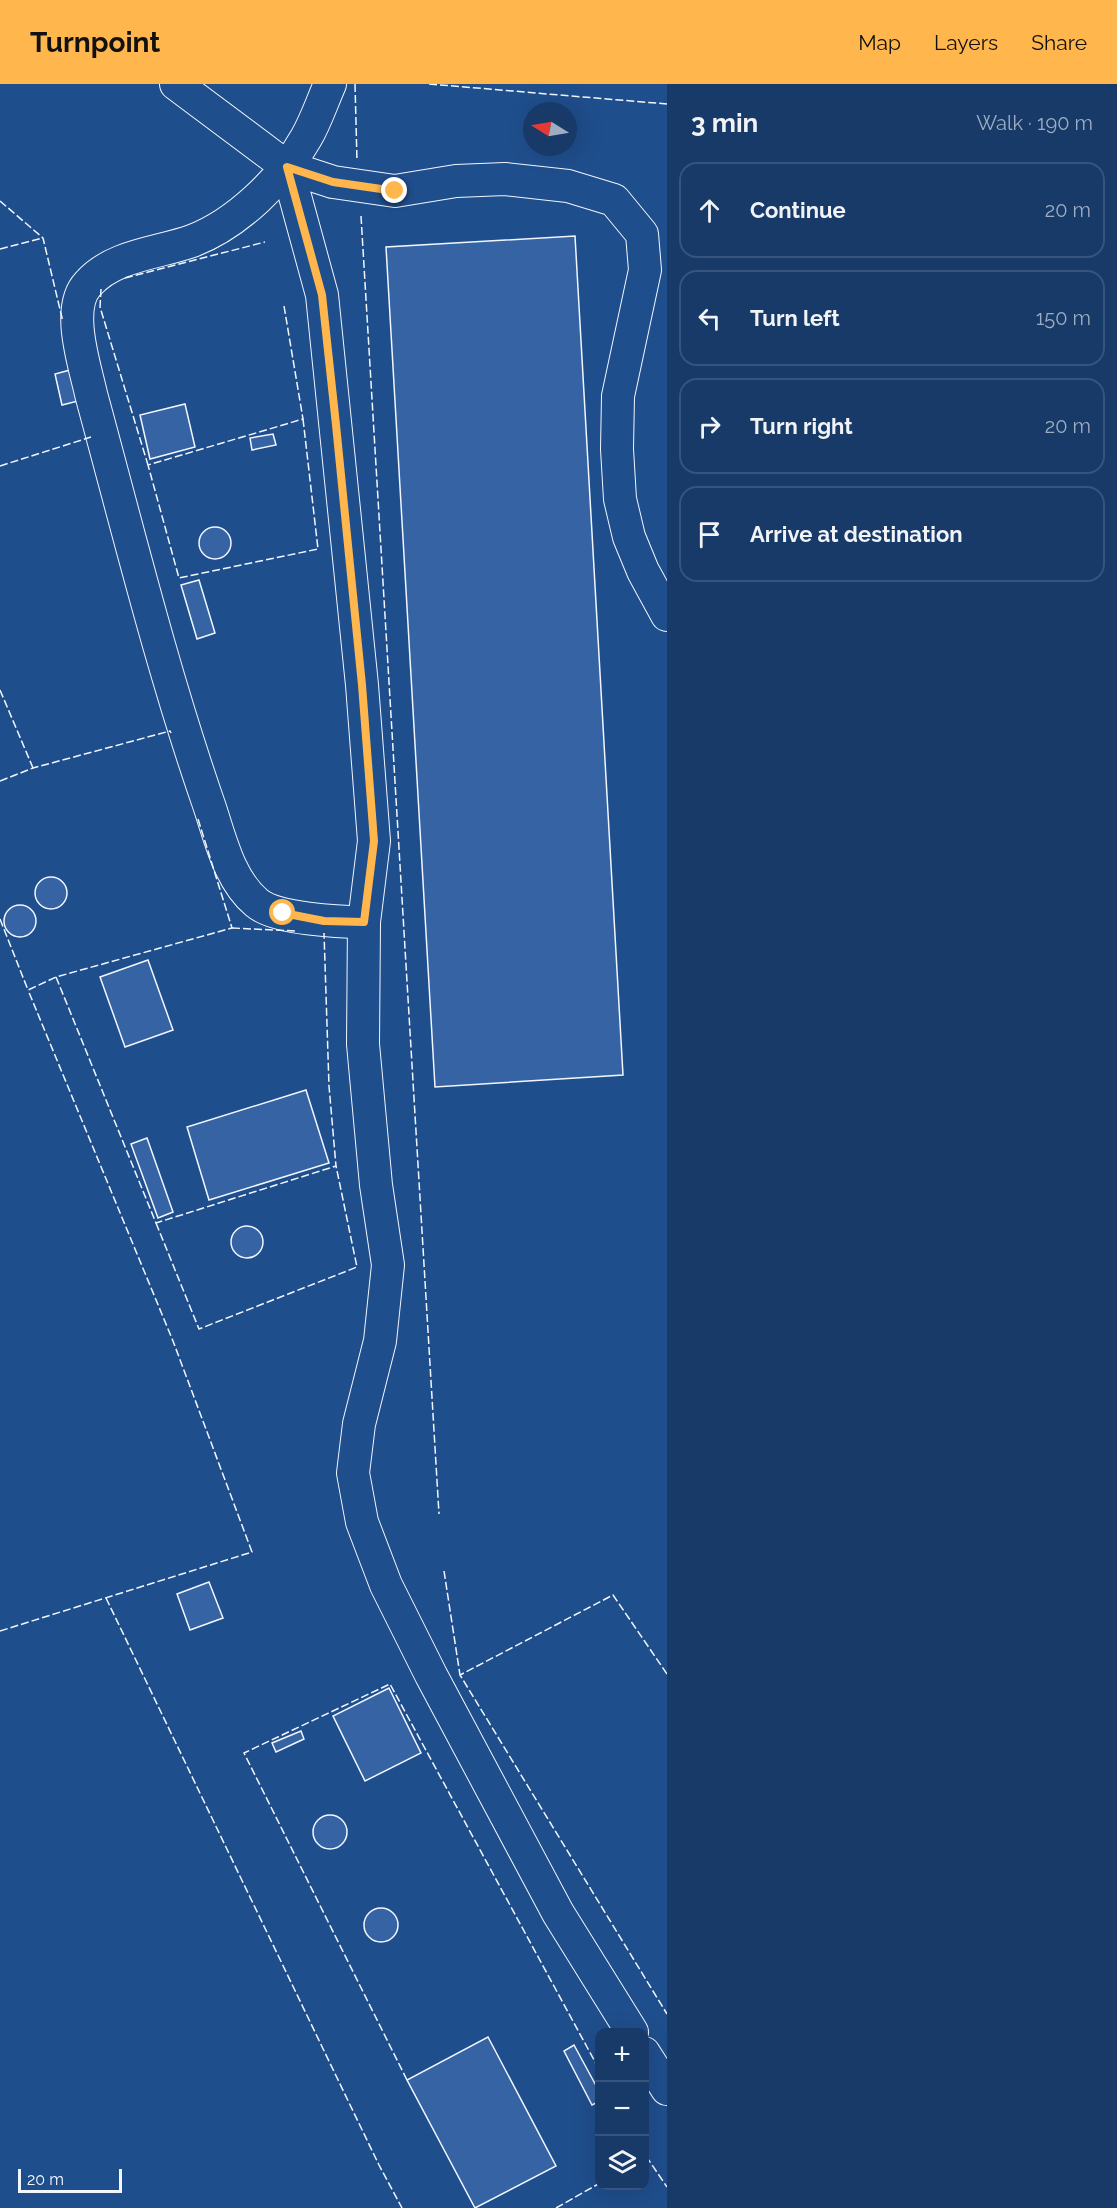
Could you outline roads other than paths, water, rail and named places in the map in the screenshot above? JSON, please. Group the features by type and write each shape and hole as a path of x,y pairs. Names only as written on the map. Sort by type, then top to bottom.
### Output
{"street":[{"path":"176,84 287,167 333,182 395,191 456,181 505,179 568,186 614,200 642,234 645,270 618,396 617,449 620,499 629,537 643,571 667,615"},
{"path":"330,84 306,138 287,167 235,218 194,240 140,255 109,268 87,284 78,303 78,339 91,394 189,746 228,859 241,887 259,905 283,913 324,921 364,922"},
{"path":"287,167 322,295 362,685 374,841 364,922 363,1044 376,1185 388,1265 380,1341 359,1424 353,1473 362,1522 386,1585 431,1675 558,1913 630,2028"},
{"path":"649,2060 667,2090"}]}
